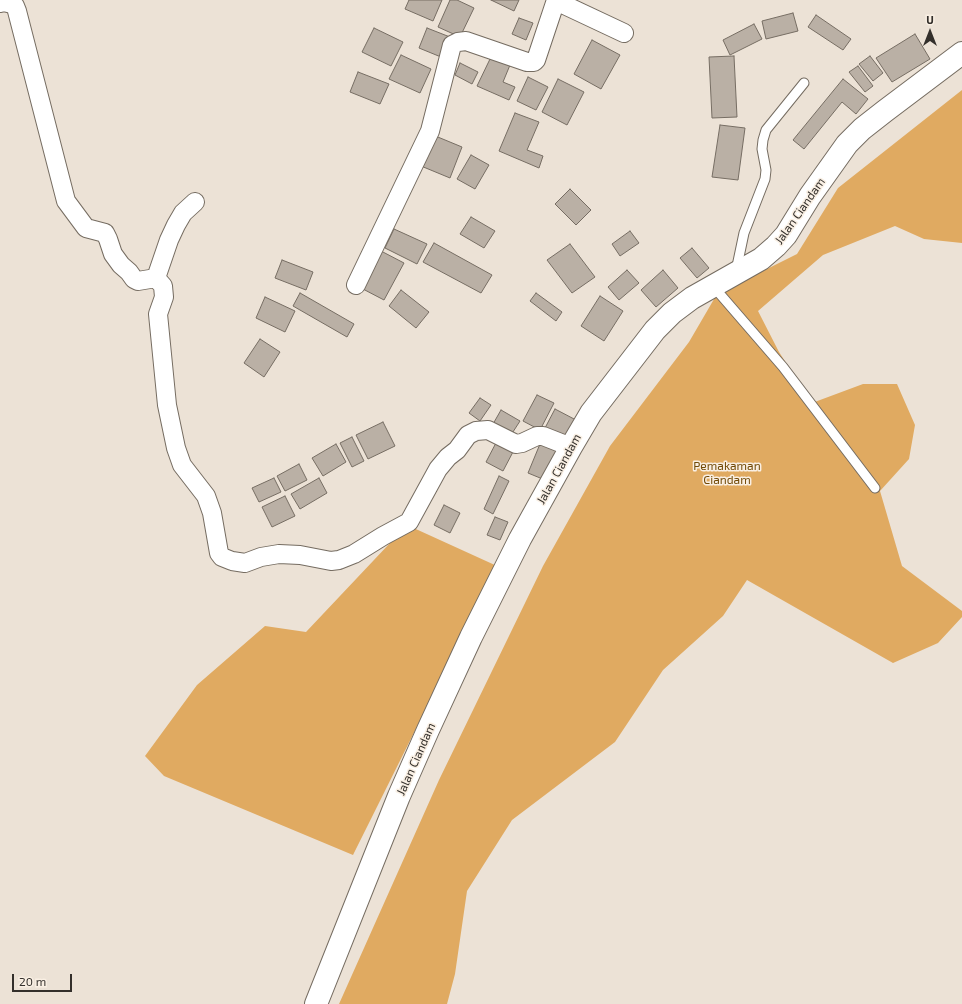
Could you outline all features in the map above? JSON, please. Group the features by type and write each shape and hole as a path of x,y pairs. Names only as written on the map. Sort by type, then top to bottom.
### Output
{"street":[{"path":"356,285 430,131 452,45 458,42 466,41 528,62 534,62 536,60 556,0 624,33"},
{"path":"0,3 4,2 12,4 15,6 17,11 66,201 86,228 105,233 113,254 134,280 138,281 156,278 161,282 164,290 164,297 158,314 167,405 176,448 182,465 206,496 212,513 219,552 222,558 245,563 279,554 331,561 339,560 354,554 409,522 438,469 448,457 457,450 468,435 476,431 488,430 516,444 522,443 532,437 543,436 571,447"},
{"name":"Jalan Ciandam","path":"316,1004 399,796 471,637 520,539 591,413 655,330 672,313 692,298 762,259 786,235 810,196 848,144 862,129 962,53"},
{"path":"156,278 169,240 176,225 183,213 195,202"}],"lane":[{"path":"735,274 744,233 765,179 766,170 762,148 764,135 772,122 804,83"},
{"path":"713,286 783,367 875,488"}],"green space":[{"name":"Pemakaman Ciandam","path":"962,90 962,243 924,239 895,226 823,255 758,311 779,352 812,403 863,384 897,384 915,425 909,459 880,491 902,566 962,611 962,617 938,643 893,663 747,580 723,616 663,670 615,742 512,820 467,891 455,974 447,1004 339,1004 439,780 543,566 610,446 689,342 717,294 797,254 838,188"},
{"path":"407,525 497,566 353,855 164,776 145,756 197,685 265,626 306,632"}],"building":[{"path":"409,0 442,0 433,21 405,9"},
{"path":"450,0 457,0 474,8 460,37 438,27"},
{"path":"491,0 519,0 514,11"},
{"path":"793,13 798,31 766,39 762,21"},
{"path":"816,15 851,39 843,50 808,27"},
{"path":"519,18 533,23 526,40 512,34"},
{"path":"754,24 762,39 730,55 723,40"},
{"path":"374,28 403,42 391,66 362,52"},
{"path":"427,28 450,37 441,57 419,48"},
{"path":"915,34 930,59 892,82 876,58"},
{"path":"592,40 620,55 601,89 574,74"},
{"path":"401,55 431,69 420,93 389,79"},
{"path":"734,56 737,117 712,118 709,57"},
{"path":"870,56 883,73 873,81 859,64"},
{"path":"491,57 510,65 503,82 515,87 509,100 477,86"},
{"path":"460,63 478,72 472,84 455,75"},
{"path":"858,66 873,86 865,92 849,72"},
{"path":"358,72 389,84 380,104 350,92"},
{"path":"528,77 548,87 536,110 517,101"},
{"path":"558,79 584,92 567,125 542,112"},
{"path":"843,79 868,99 856,114 842,102 804,149 793,140"},
{"path":"515,113 539,122 527,150 543,156 539,168 499,151"},
{"path":"720,125 745,128 738,180 712,177"},
{"path":"433,135 462,147 450,178 421,166"},
{"path":"471,155 489,165 475,189 457,179"},
{"path":"570,189 591,210 576,225 555,204"},
{"path":"471,217 495,231 484,248 460,234"},
{"path":"394,229 427,244 417,264 385,248"},
{"path":"630,231 639,243 620,256 612,244"},
{"path":"434,243 492,275 481,293 423,262"},
{"path":"570,244 595,277 572,293 547,260"},
{"path":"692,248 709,268 697,278 680,258"},
{"path":"381,251 404,263 384,300 361,288"},
{"path":"282,260 313,272 306,290 275,278"},
{"path":"627,270 639,283 619,300 608,287"},
{"path":"663,270 678,288 656,307 641,290"},
{"path":"401,290 429,312 416,328 389,306"},
{"path":"300,293 354,324 347,337 293,306"},
{"path":"536,293 562,312 556,321 530,301"},
{"path":"600,296 623,311 604,341 581,326"},
{"path":"265,297 295,311 285,332 256,318"},
{"path":"260,339 280,352 264,377 244,363"},
{"path":"537,395 554,403 540,430 523,421"},
{"path":"480,398 491,405 480,421 469,413"},
{"path":"555,409 576,420 566,439 545,428"},
{"path":"501,410 520,421 511,435 493,424"},
{"path":"383,422 395,446 368,459 356,435"},
{"path":"352,437 364,461 352,467 340,443"},
{"path":"497,441 514,450 503,471 486,462"},
{"path":"336,444 346,462 323,476 312,458"},
{"path":"540,444 557,450 545,480 528,473"},
{"path":"299,464 307,480 285,491 277,476"},
{"path":"499,476 509,481 493,514 484,509"},
{"path":"274,478 281,492 259,502 252,488"},
{"path":"319,478 327,493 300,509 291,494"},
{"path":"285,496 295,516 272,527 262,507"},
{"path":"444,505 460,513 450,533 434,525"},
{"path":"495,517 508,522 500,540 487,535"}]}
